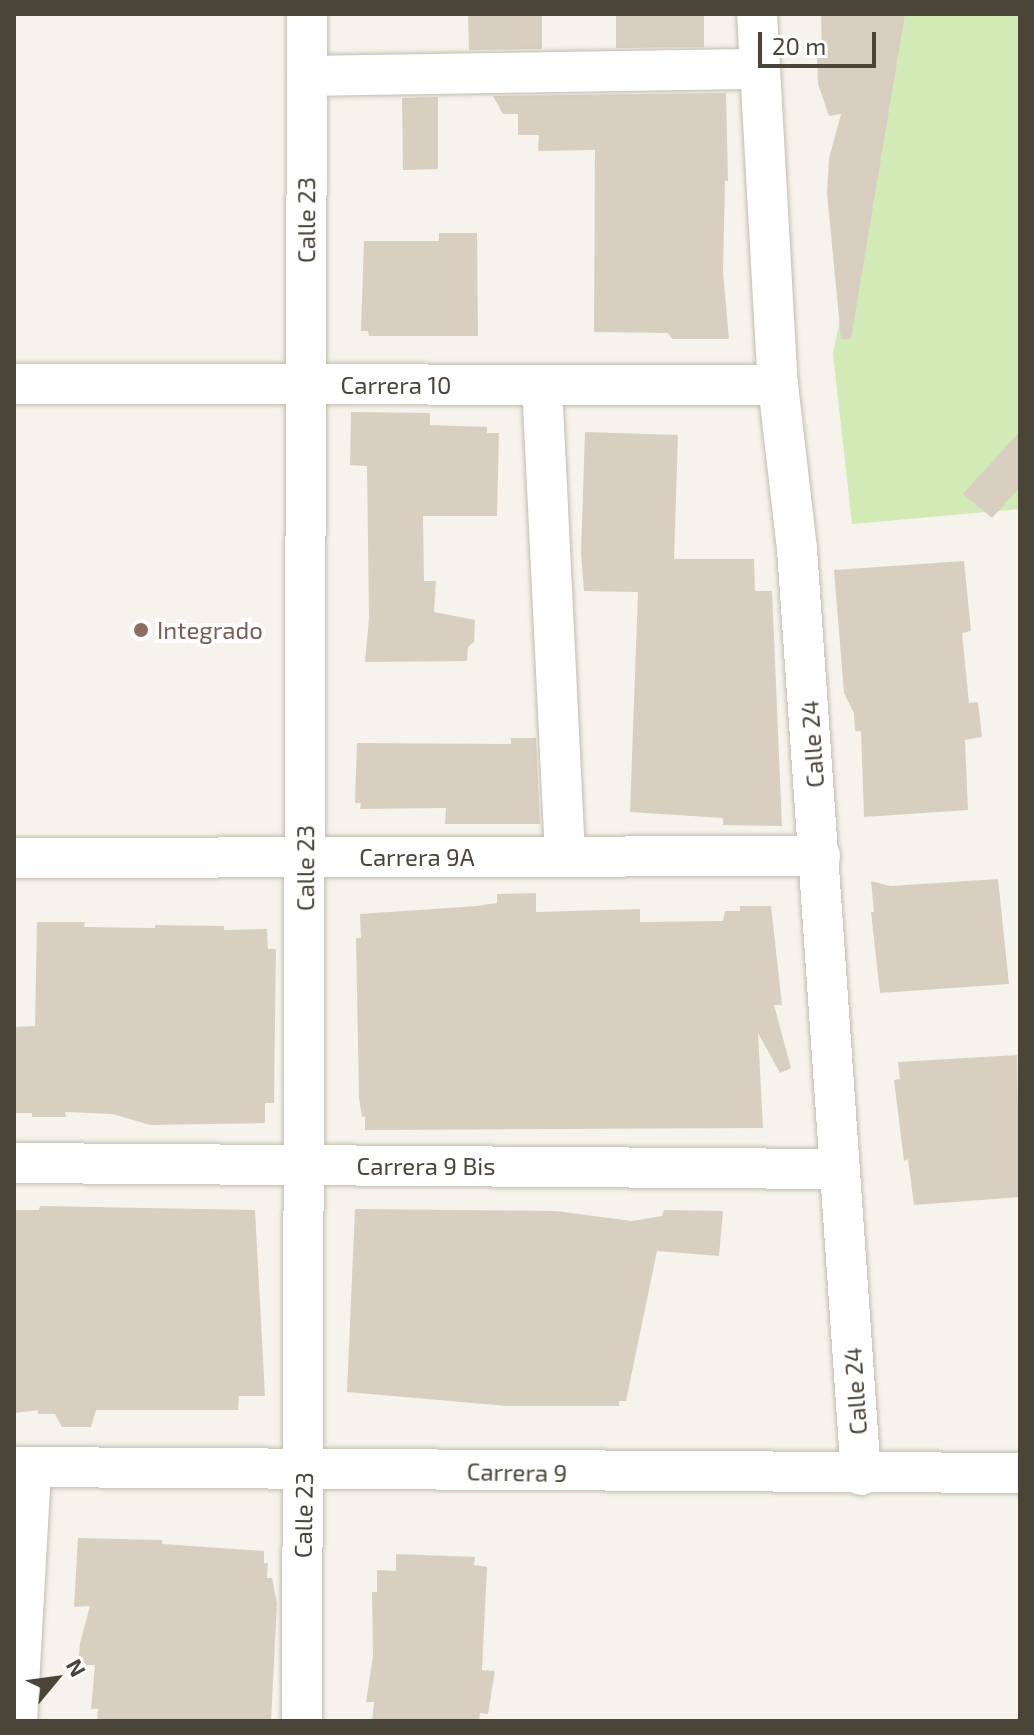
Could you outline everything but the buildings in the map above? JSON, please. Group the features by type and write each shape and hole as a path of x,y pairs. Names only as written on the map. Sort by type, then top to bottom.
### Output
{"street":[{"name":"Calle 23","path":"302,1721 307,14"},
{"name":"Calle 24","path":"757,14 778,385 797,549 861,1475"},
{"path":"307,76 760,69"},
{"name":"Carrera 10","path":"14,384 778,385"},
{"path":"542,385 565,856"},
{"name":"Carrera 9A","path":"14,858 820,856"},
{"name":"Carrera 9 Bis","path":"14,1163 838,1169"},
{"path":"17,1721 22,1467"},
{"name":"Carrera 9","path":"22,1467 861,1475 1020,1473"}],"green space":[{"path":"902,14 1020,14 1020,509 852,524 833,354"}],"place":[{"name":"Integrado","path":"141,630"}]}
